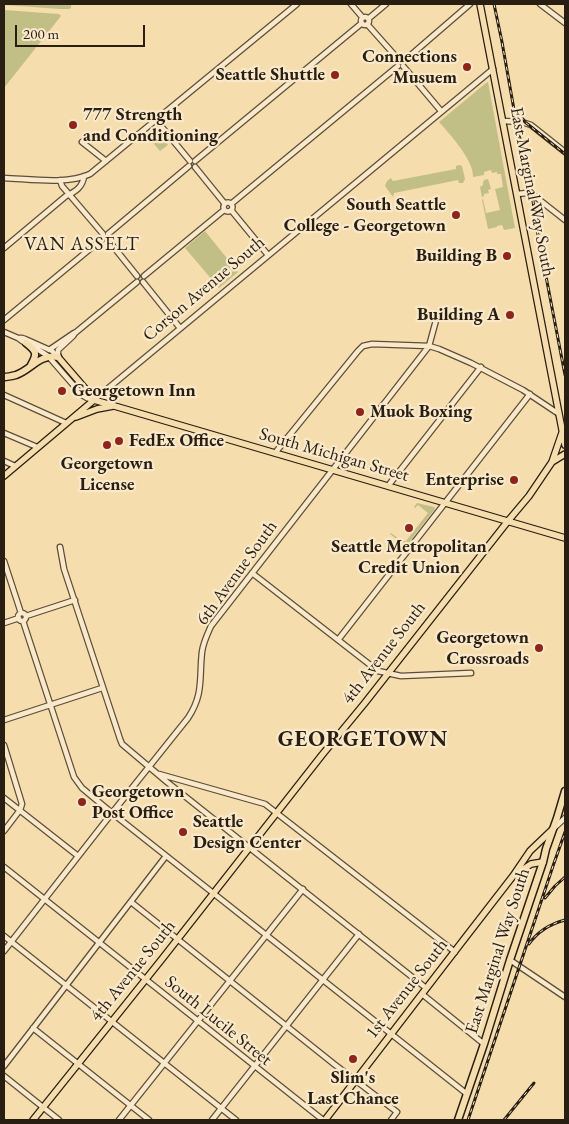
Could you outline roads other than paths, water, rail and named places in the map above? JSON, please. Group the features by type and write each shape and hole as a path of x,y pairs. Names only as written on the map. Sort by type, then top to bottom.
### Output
{"highway":[{"path":"26,343 36,353 31,366"},
{"path":"4,377 16,375 49,353 58,357"},
{"name":"East Marginal Way South","path":"458,1120 565,791"},
{"path":"557,818 565,808"}],"main road":[{"name":"East Marginal Way South","path":"480,4 564,430 565,445"},
{"path":"58,357 94,400"},
{"name":"South Michigan Street","path":"94,400 565,538"},
{"name":"Corson Avenue South","path":"4,476 94,400"},
{"path":"68,421 97,409 115,406"},
{"name":"4th Avenue South","path":"33,1120 529,496 552,462 564,430"},
{"name":"4th Avenue South","path":"552,462 565,454"},
{"name":"1st Avenue South","path":"324,1120 530,852 553,829"},
{"name":"1st Avenue South","path":"513,876 531,864 543,862"}],"street":[{"path":"4,178 74,179 95,171 297,4"},
{"path":"351,4 441,111"},
{"path":"4,320 191,165 196,165 195,162 386,4"},
{"path":"156,120 191,165 225,204 231,204 470,4"},
{"path":"540,4 565,24"},
{"name":"Corson Avenue South","path":"94,400 493,69"},
{"path":"503,121 522,122 531,125 565,152"},
{"path":"82,142 106,162"},
{"path":"4,248 66,196 81,186 84,176"},
{"path":"60,180 62,186 137,276 137,282"},
{"path":"517,194 532,194 565,220"},
{"path":"180,328 143,282 144,276 224,210 225,204"},
{"path":"231,204 231,210 268,255"},
{"path":"224,210 226,212 231,210"},
{"path":"137,276 141,274 144,276"},
{"path":"58,357 58,350 75,333 137,282 143,282"},
{"name":"6th Avenue South","path":"4,951 188,718 196,706 200,689 202,654 206,635 215,620 429,346 438,313"},
{"path":"4,332 49,353"},
{"path":"49,353 71,334 75,333"},
{"path":"18,338 25,339 49,353 82,395 94,400"},
{"path":"275,453 345,365 363,346 372,344 429,346 464,359 530,394 560,415"},
{"path":"388,486 481,367"},
{"path":"338,640 530,394"},
{"path":"4,396 68,421"},
{"path":"4,433 37,447"},
{"path":"4,461 15,466"},
{"path":"60,547 64,569 102,688 120,739 125,747 426,988"},
{"path":"4,561 74,777 82,788 467,1094"},
{"path":"252,573 378,671 405,676 471,673"},
{"path":"4,623 74,600"},
{"path":"4,720 102,688"},
{"path":"4,745 22,807 4,831"},
{"path":"157,774 264,804 455,952"},
{"path":"4,798 78,856"},
{"name":"1st Avenue South","path":"553,829 565,818"},
{"path":"4,1066 166,856"},
{"name":"South Lucile Street","path":"4,867 254,1067 324,1120"},
{"path":"119,1120 303,890"},
{"path":"131,902 341,1070 397,1112 391,1120"},
{"path":"212,1120 359,934"},
{"path":"4,936 236,1120"},
{"path":"510,960 565,997"},
{"path":"422,994 484,1044"},
{"path":"33,1028 149,1120"},
{"path":"4,1076 59,1120"}],"railway":[{"path":"494,4 532,194 565,375"},
{"path":"516,110 525,122 565,154"},
{"path":"468,1120 565,832"},
{"path":"545,898 565,877"},
{"path":"529,944 536,935 554,924 565,920"},
{"path":"504,1120 534,1083"}],"place":[{"name":"Connections Musuem","path":"467,67"},
{"name":"Seattle Shuttle","path":"335,75"},
{"name":"777 Strength and Conditioning","path":"73,125"},
{"name":"South Seattle College - Georgetown","path":"456,215"},
{"name":"Building B","path":"507,256"},
{"name":"Building A","path":"510,315"},
{"name":"Georgetown Inn","path":"62,391"},
{"name":"Muok Boxing","path":"360,412"},
{"name":"FedEx Office","path":"119,441"},
{"name":"Georgetown License","path":"107,445"},
{"name":"Enterprise","path":"514,480"},
{"name":"Seattle Metropolitan Credit Union","path":"409,528"},
{"name":"Georgetown Crossroads","path":"539,648"},
{"name":"Georgetown Post Office","path":"82,802"},
{"name":"Seattle Design Center","path":"183,832"},
{"name":"Slim's Last Chance","path":"353,1059"}],"district":[{"name":"VAN ASSELT","path":"82,245"},
{"name":"GEORGETOWN","path":"363,740"}]}
